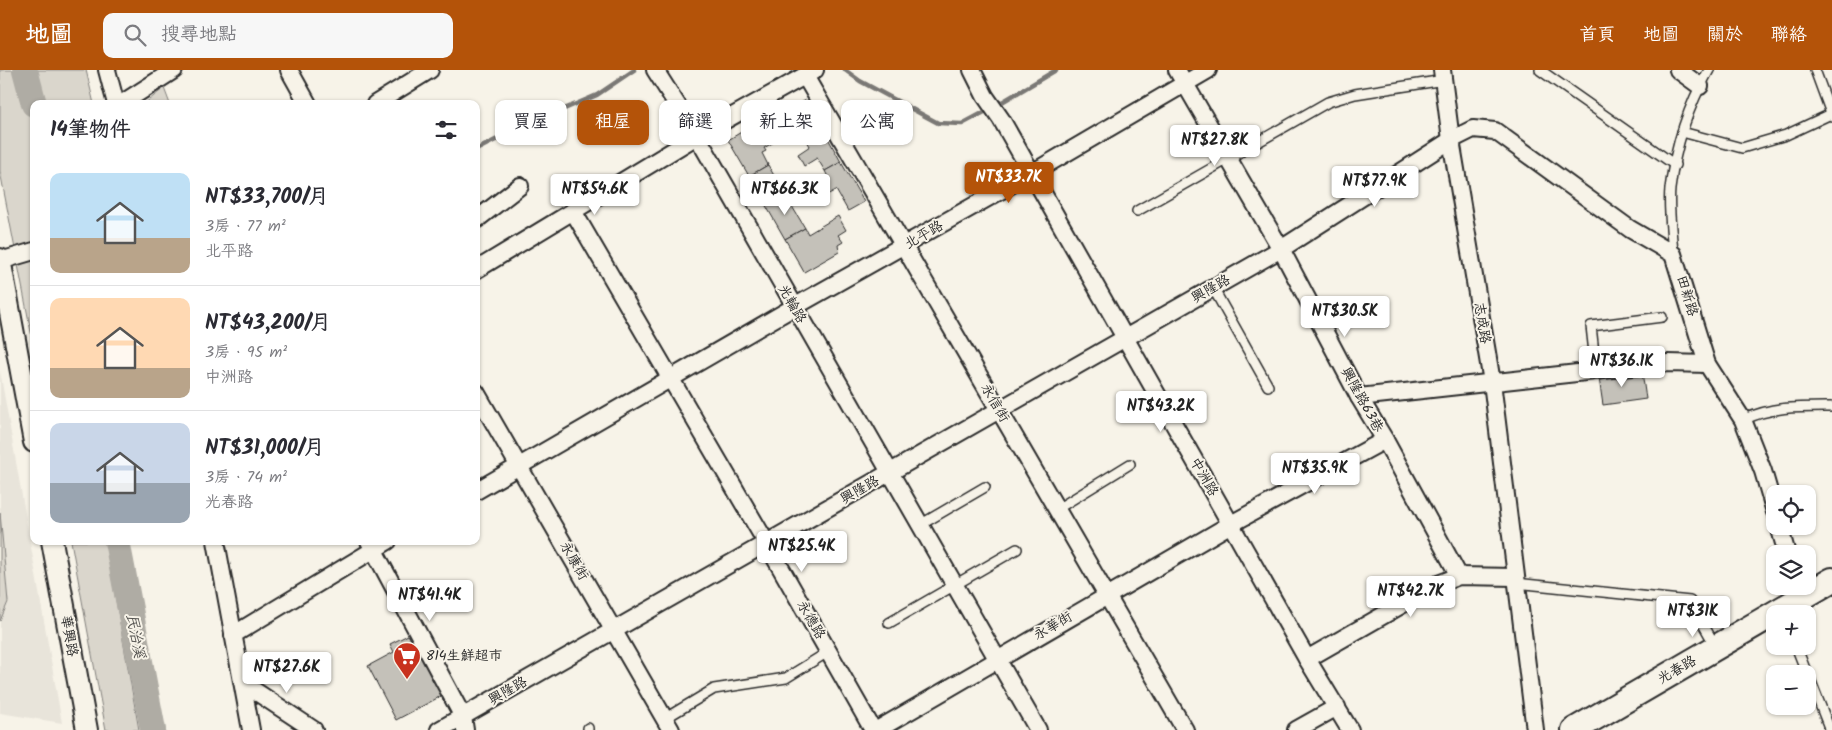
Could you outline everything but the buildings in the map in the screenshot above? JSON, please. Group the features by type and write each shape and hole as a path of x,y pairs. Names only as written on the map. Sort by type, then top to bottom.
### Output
{"main road":[{"name":"光春路","path":"1574,730 1790,602 1829,587"}],"street":[{"path":"107,70 115,100"},
{"path":"127,100 174,70"},
{"path":"289,70 306,100"},
{"path":"382,100 430,70"},
{"name":"中洲路","path":"972,70 984,96 1001,119 1307,658 1350,730"},
{"name":"北平路","path":"480,489 794,306 1032,173 1181,76 1208,70"},
{"path":"1678,70 1700,86"},
{"path":"731,117 811,72"},
{"name":"永信街","path":"811,72 904,246 1185,730"},
{"name":"光輪路","path":"656,73 674,100"},
{"name":"志成路","path":"1443,75 1492,382 1535,730"},
{"name":"興隆路63巷","path":"1181,76 1281,249 1359,398 1385,440 1459,576"},
{"name":"興隆路","path":"439,730 464,724 613,629 767,544 889,472 1281,249 1452,140 1473,130 1495,131 1630,229 1673,254"},
{"path":"480,268 682,145"},
{"name":"光輪路","path":"702,145 1038,730"},
{"path":"480,217 520,186"},
{"name":"永德路","path":"573,211 875,730"},
{"path":"30,252 0,260 30,421"},
{"name":"田新路","path":"1673,254 1708,364 1744,420 1767,485"},
{"path":"1359,398 1668,363 1708,364"},
{"name":"永康街","path":"480,399 668,724"},
{"name":"永華街","path":"875,730 1106,595 1385,440"},
{"name":"華興路","path":"53,545 87,730"},
{"path":"217,545 251,730"},
{"path":"233,635 371,545 464,724"},
{"path":"1307,658 1438,584 1459,576 1515,580"},
{"path":"243,683 314,730"},
{"path":"1296,730 1337,707"}],"lane":[{"path":"1540,70 1675,165"},
{"name":"田新路","path":"1673,254 1670,191 1675,165 1682,132 1700,86 1709,70"},
{"path":"1682,132 1742,148 1786,135 1832,115 1815,70"},
{"path":"1137,211 1328,102 1355,94 1443,75"},
{"path":"1213,288 1268,386"},
{"path":"1596,371 1591,326 1662,317"},
{"path":"1744,420 1756,414 1782,407 1832,406"},
{"path":"1056,509 1130,464"},
{"path":"920,525 985,487"},
{"path":"889,623 1018,548"},
{"path":"1515,580 1690,601 1716,647"},
{"path":"668,724 714,688 786,678 828,652"},
{"path":"1816,696 1830,730"}],"shaded area":[{"path":"0,70 86,70 93,100 30,100 30,327 0,171"},
{"path":"164,88 168,100 149,100"},
{"path":"0,371 62,723 0,713"},
{"path":"0,513 8,602 0,621"},
{"path":"72,545 109,545 107,550 139,730 106,730"}],"waterway":[{"name":"民治溪","path":"25,70 33,100"},
{"path":"480,148 513,131 597,95 634,70"},
{"path":"845,70 860,81 938,123 962,124 990,109"},
{"path":"997,105 1056,70"},
{"name":"民治溪","path":"118,545 153,730"}],"place":[{"name":"814生鮮超市","path":"407,680"}]}
